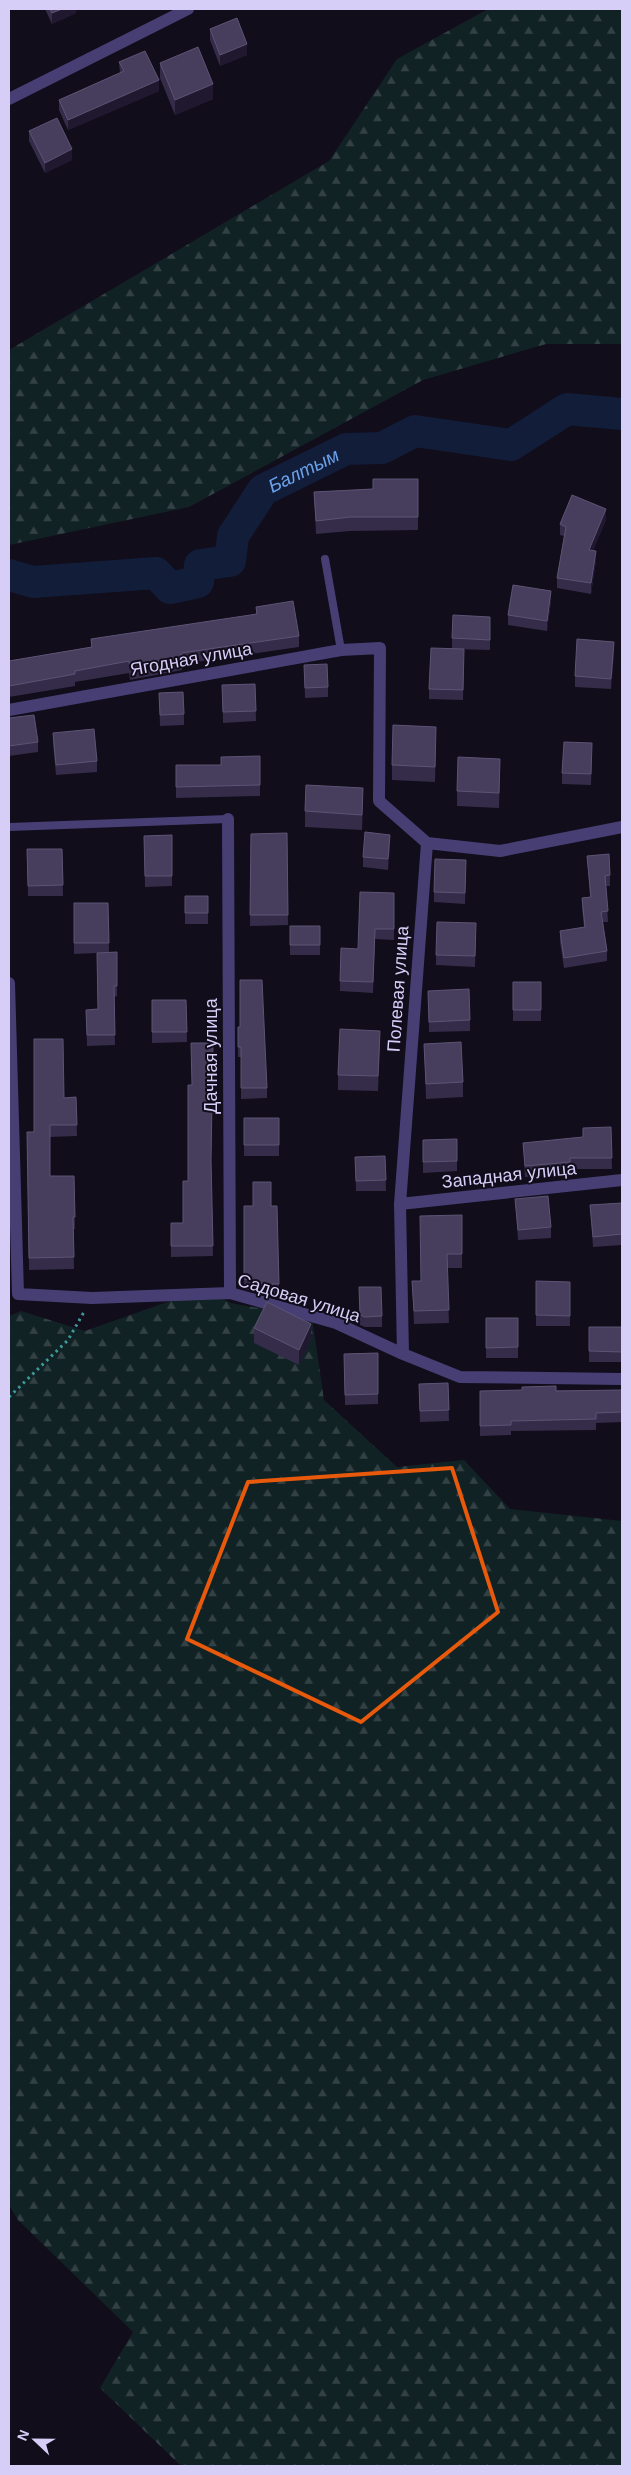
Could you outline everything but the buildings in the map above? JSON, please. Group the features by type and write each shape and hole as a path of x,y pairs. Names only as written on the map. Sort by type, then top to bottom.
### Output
{"street":[{"path":"9,99 188,9"},
{"name":"Ягодная улица","path":"9,710 341,650 380,648 379,801 427,843"},
{"name":"Дачная улица","path":"228,819 230,1293"},
{"path":"427,843 500,851 622,826"},
{"name":"Полевая улица","path":"403,1354 400,1204 427,843"},
{"name":"Садовая улица","path":"9,983 18,1294 92,1298 230,1293 336,1324 460,1377 622,1379"},
{"name":"Западная улица","path":"400,1204 622,1180"}],"lane":[{"path":"325,559 341,650"},
{"path":"9,828 228,819"}],"path":[{"path":"9,1397 68,1340 92,1298"}],"highlighted area":[{"path":"452,1468 498,1612 361,1722 187,1639 248,1482"}],"green space":[{"path":"488,9 622,9 622,344 546,344 423,380 189,507 9,545 9,350 329,161 397,59"},
{"path":"204,1289 231,1303 312,1318 324,1400 397,1467 464,1460 510,1509 622,1521 622,2466 181,2466 100,2388 133,2332 18,2220 9,2205 9,1316 21,1311 85,1331"}],"waterway":[{"name":"Балтым","path":"9,575 33,582 156,573 170,588 198,582 200,565 230,561 233,536 263,490 346,449 382,448 415,431 511,445 567,409 622,414"}]}
